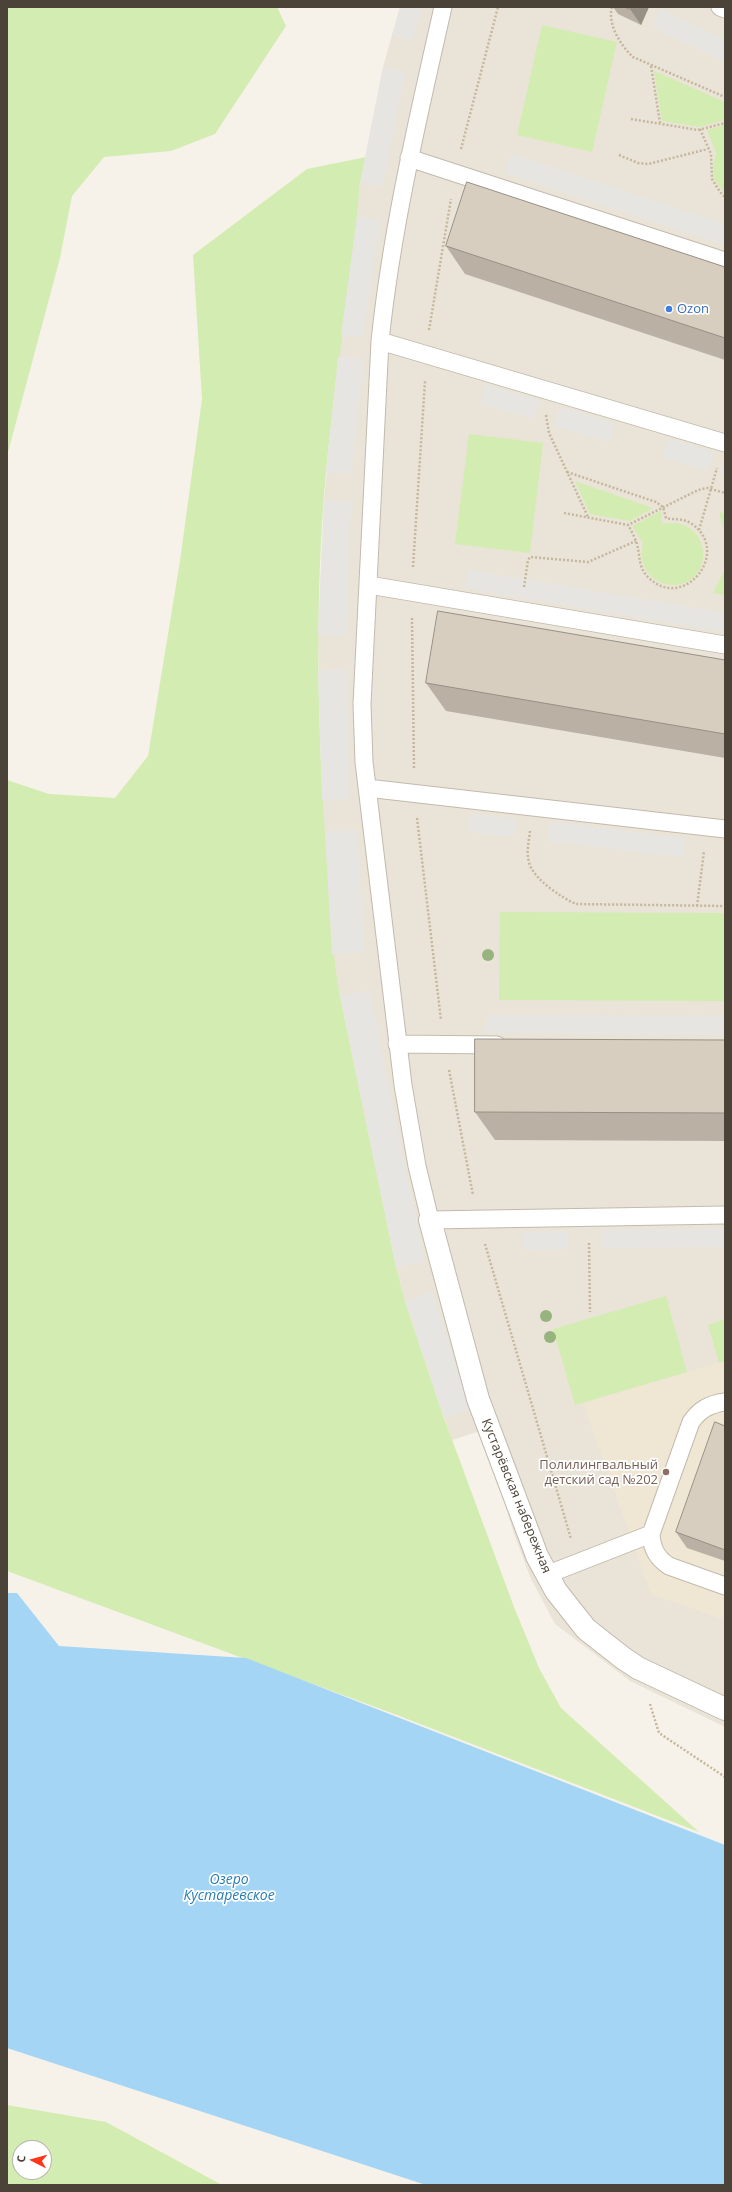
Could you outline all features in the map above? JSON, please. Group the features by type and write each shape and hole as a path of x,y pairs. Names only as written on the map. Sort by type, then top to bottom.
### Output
{"street":[{"name":"Кустарёвская набережная","path":"430,1220 478,1399 537,1556 546,1575 567,1606 586,1629 604,1645 638,1668 725,1710"}],"lane":[{"path":"443,7 409,158 392,245 380,341 362,711 367,788 397,1044 409,1127 430,1220 725,1215"},
{"path":"720,7 725,9"},
{"path":"409,158 725,261"},
{"path":"380,341 725,443"},
{"path":"369,585 725,645"},
{"path":"367,788 725,829"},
{"path":"397,1044 514,1045"},
{"path":"725,1402 706,1407 697,1414 691,1422 651,1534 653,1548 663,1562 669,1566 725,1586"},
{"path":"546,1575 651,1534"}],"path":[{"path":"612,7 611,22 626,50 633,57 725,97"},
{"path":"651,66 660,123"},
{"path":"631,118 700,130 725,123"},
{"path":"700,130 711,154 712,179 720,192 725,196"},
{"path":"619,155 638,163 648,164 708,149"},
{"path":"552,392 546,411 547,428 588,518"},
{"path":"699,530 725,443"},
{"path":"567,472 656,502 664,507 666,518 685,520 699,530 706,546 706,563 697,578 682,586 664,586 649,578 640,564 636,541 628,525"},
{"path":"564,513 628,525 698,490 711,489 725,493"},
{"path":"522,611 529,558 533,556 591,562 636,541"},
{"path":"533,807 528,850 530,867 533,873 564,899 583,906 725,906"},
{"path":"697,906 706,827"},
{"path":"588,1218 590,1312"},
{"path":"638,1668 659,1733 725,1777"}],"shaded area":[{"path":"400,7 725,7 725,1727 630,1681 555,1624 530,1577 513,1531 483,1430 452,1440 405,1301 396,1267 332,954 322,800 318,635 324,500 338,357 360,183 383,67"},
{"path":"400,7 422,7 412,41 392,35"},
{"path":"660,9 725,40 725,62 652,27"},
{"path":"383,67 405,72 382,187 360,183"},
{"path":"511,154 725,224 725,245 505,173"},
{"path":"357,217 380,220 363,337 341,335"},
{"path":"338,357 363,359 351,474 326,472"},
{"path":"486,385 538,400 533,419 480,404"},
{"path":"560,407 615,423 610,442 554,426"},
{"path":"668,438 714,452 708,471 662,457"},
{"path":"725,455 725,476 719,475"},
{"path":"324,500 351,501 346,636 318,635"},
{"path":"468,570 725,613 725,632 465,588"},
{"path":"345,669 350,799 322,800 318,671"},
{"path":"471,814 516,819 514,837 469,832"},
{"path":"550,822 685,838 683,857 548,841"},
{"path":"357,830 364,952 332,954 325,832"},
{"path":"369,990 425,1261 396,1267 340,996"},
{"path":"487,1015 725,1016 725,1035 486,1033"},
{"path":"725,1228 725,1247 601,1248 601,1230"},
{"path":"568,1231 568,1249 523,1250 522,1232"},
{"path":"432,1292 470,1409 444,1418 405,1301"},
{"name":"Полилингвальный детский сад №202","path":"725,1361 725,1620 651,1594 583,1403"}],"green space":[{"path":"7,7 277,7 286,26 215,134 171,151 104,157 72,196 60,258 7,456"},
{"path":"542,25 617,42 592,152 517,135"},
{"path":"654,71 725,102 725,120 699,127 662,121"},
{"path":"725,125 725,194 714,179 713,166 716,153 707,130"},
{"path":"366,157 360,183 353,256 330,436 322,517 320,562 318,652 322,788 332,935 340,996 396,1267 405,1301 444,1418 514,1607 539,1668 561,1708 699,1832 397,1715 7,1571 7,780 49,794 115,798 148,756 180,561 202,399 193,255 307,169"},
{"path":"469,434 543,443 530,553 455,544"},
{"path":"575,481 653,508 630,521 590,514"},
{"path":"661,511 662,524 679,524 691,529 699,538 703,550 702,562 697,573 688,581 674,585 662,583 652,577 646,570 642,557 643,543 632,526"},
{"path":"719,512 725,513 725,535"},
{"path":"725,569 725,595 713,593"},
{"path":"500,912 725,913 725,1001 499,1000"},
{"path":"666,1296 687,1372 575,1405 553,1329"},
{"path":"725,1319 725,1361 719,1363 708,1325"},
{"path":"7,2105 106,2122 222,2185 7,2185"}],"water":[{"name":"Озеро Кустаревское","path":"7,1593 17,1593 59,1646 246,1658 725,1845 725,2185 426,2185 7,2048"}],"building":[{"path":"467,182 725,267 725,338 446,246"},
{"path":"438,611 725,660 725,734 426,683"},
{"path":"475,1039 725,1040 725,1113 475,1112"},
{"path":"715,1422 725,1426 725,1550 676,1532"}],"place":[{"name":"Ozon","path":"669,309"},
{"name":"Полилингвальный детский сад №202","path":"666,1472"}]}
